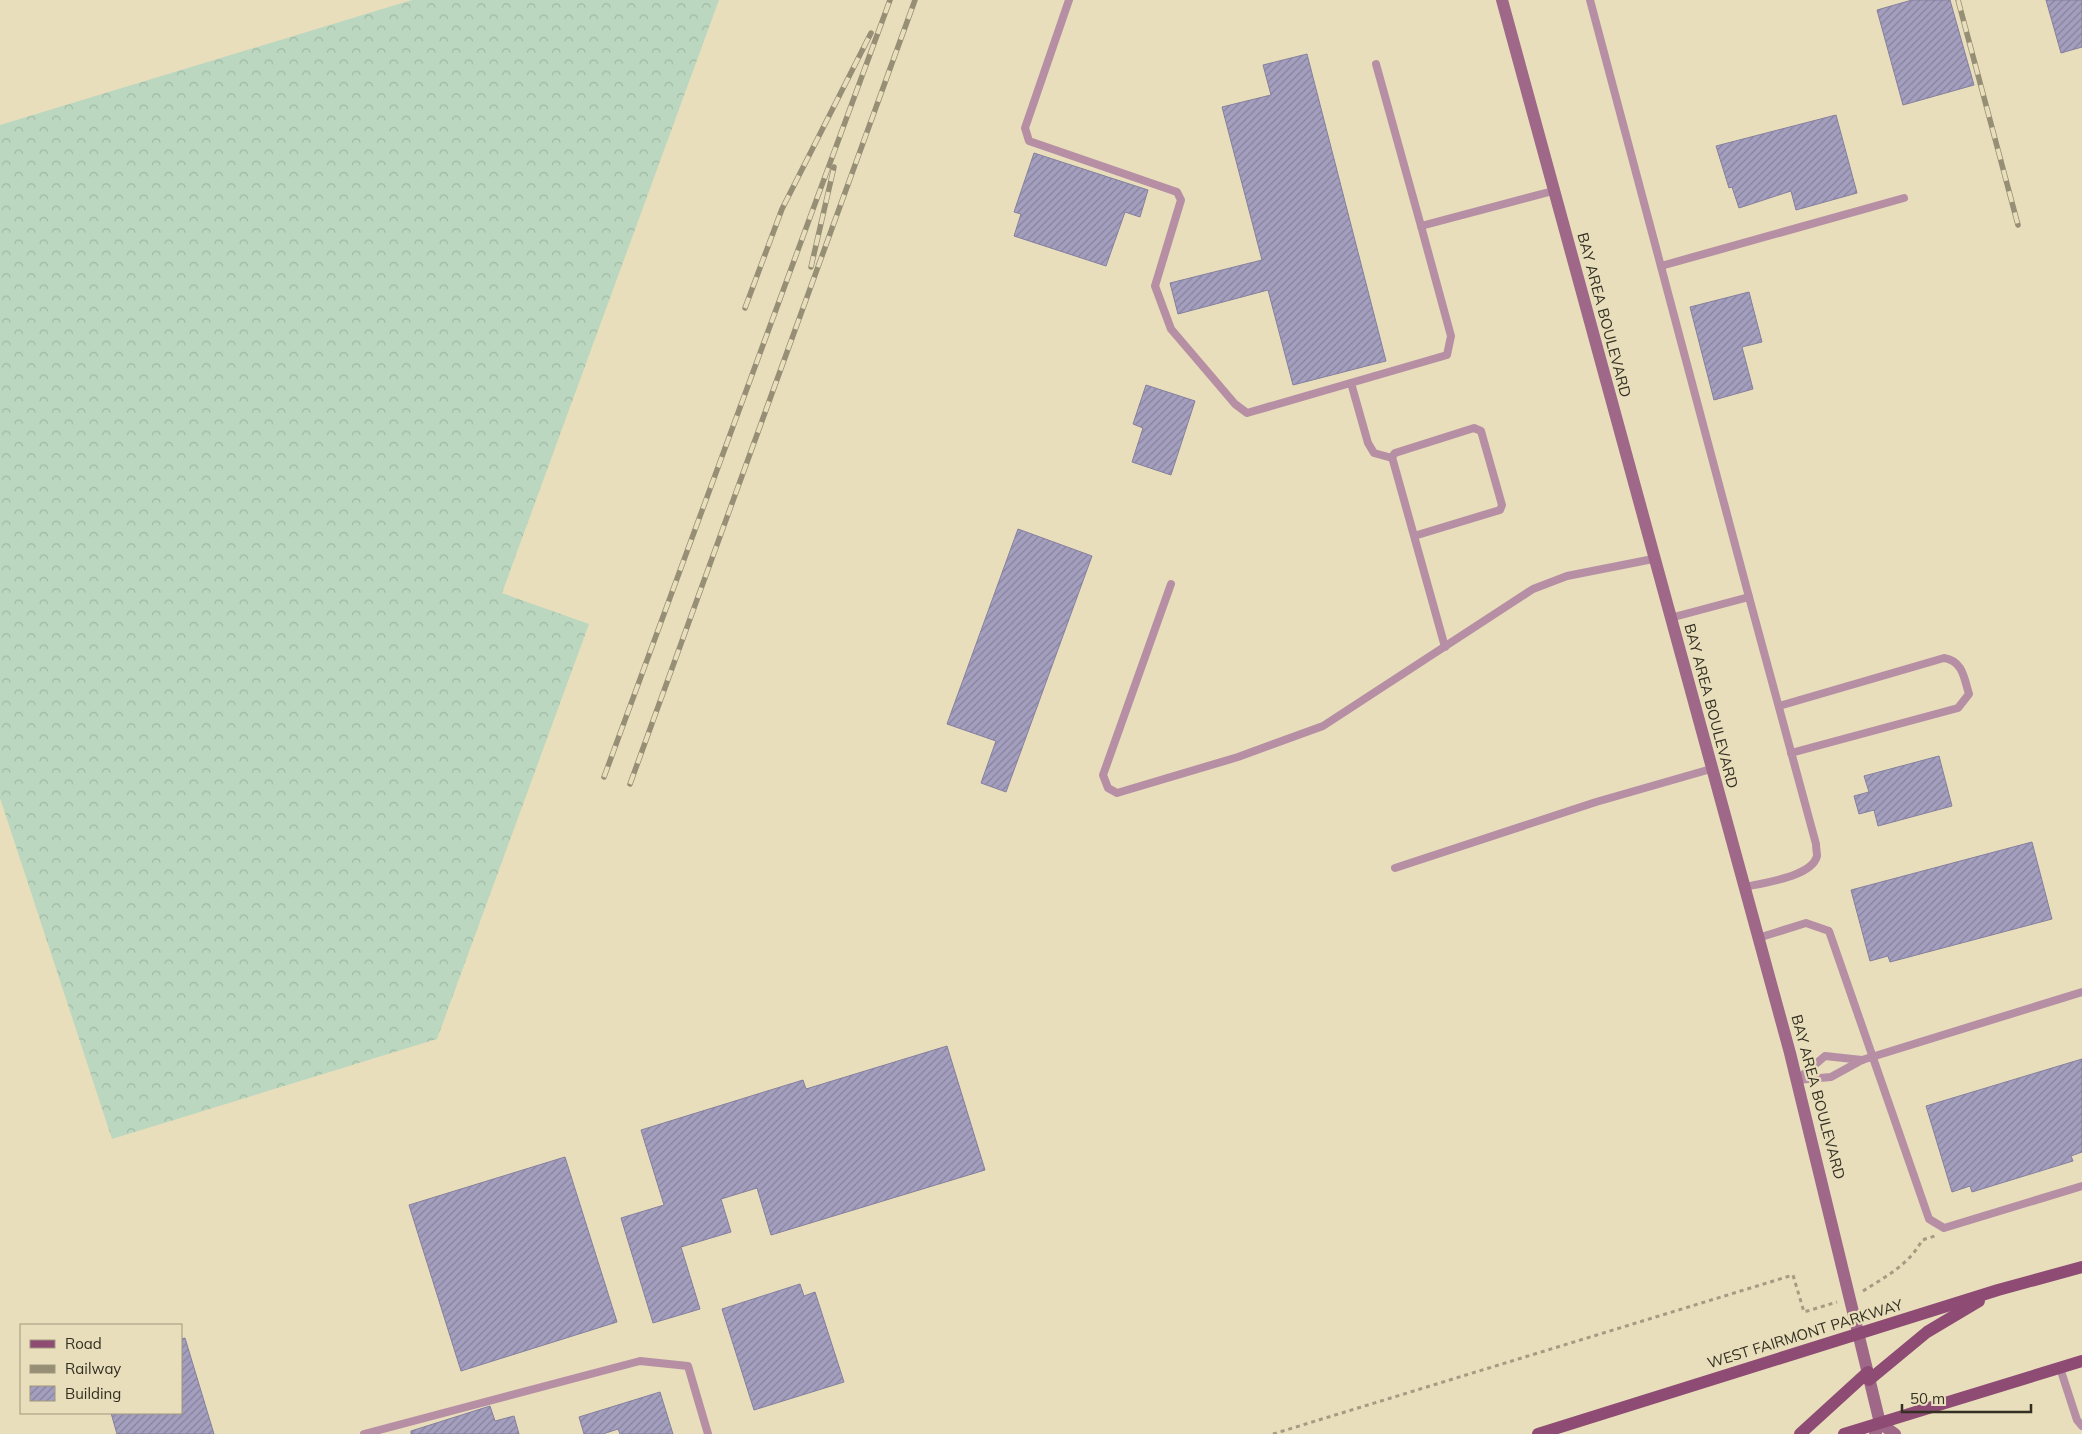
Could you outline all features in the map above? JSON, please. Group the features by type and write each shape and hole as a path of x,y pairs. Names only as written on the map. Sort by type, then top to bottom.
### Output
{"main road":[{"name":"BAY AREA BOULEVARD","path":"1502,0 1653,559 1797,1080 1869,1376 1878,1428"},
{"name":"WEST FAIRMONT PARKWAY","path":"1538,1434 1998,1290 2082,1266"},
{"path":"1800,1434 1869,1376 1927,1332 1998,1290"},
{"path":"1844,1434 1878,1428 2082,1361"},
{"path":"1878,1428 1895,1434"}],"lane":[{"path":"1069,0 1025,128 1029,141 1177,192 1181,200 1156,286 1172,329 1234,404 1247,413 1447,355 1451,336 1376,64"},
{"path":"1590,0 1816,844 1817,856 1812,865 1796,875 1744,887"},
{"path":"1421,226 1553,190"},
{"path":"1662,266 1904,198"},
{"path":"1351,383 1368,443 1374,453 1392,458"},
{"path":"1414,536 1500,510 1502,505 1481,431 1474,428 1395,453 1392,458 1445,647"},
{"path":"1171,584 1103,775 1108,788 1117,793 1238,757 1323,726 1533,589 1567,576 1653,559"},
{"path":"1670,618 1749,596"},
{"path":"1779,706 1944,658 1952,659 1961,666 1969,694 1958,708 1792,753"},
{"path":"1395,868 1596,802 1711,769"},
{"path":"1758,938 1806,924 1829,931 1929,1218 1944,1228 2082,1186"},
{"path":"1797,1080 1831,1078 1862,1060 2082,992"},
{"path":"1797,1080 1825,1056 1862,1060"},
{"path":"364,1434 640,1360 688,1366 708,1434"},
{"path":"2060,1368 2077,1420 2082,1426"}],"path":[{"path":"1272,1434 1793,1275 1804,1312 1850,1299 1889,1275 1916,1252 1922,1240 1941,1234"}],"green space":[{"path":"412,0 719,0 502,593 589,624 437,1039 112,1139 0,798 0,125"}],"building":[{"path":"1912,0 1950,0 1974,85 1903,105 1877,10"},
{"path":"2046,0 2082,0 2082,47 2061,53"},
{"path":"1307,54 1386,361 1293,385 1268,290 1178,314 1170,283 1262,260 1222,107 1271,95 1263,65"},
{"path":"1836,115 1857,193 1796,210 1791,191 1739,208 1732,187 1729,188 1716,146"},
{"path":"1034,153 1148,190 1140,217 1125,212 1106,266 1014,236 1021,214 1014,212"},
{"path":"1749,292 1762,342 1742,347 1753,389 1714,400 1690,307"},
{"path":"1146,385 1195,401 1171,475 1132,462 1143,428 1133,424"},
{"path":"1018,529 1092,556 1006,792 981,783 996,741 947,724"},
{"path":"1939,756 1952,806 1878,826 1874,810 1859,814 1854,796 1869,792 1864,776"},
{"path":"2032,842 2052,919 1890,962 1888,956 1870,961 1851,890"},
{"path":"947,1046 985,1170 771,1235 757,1188 721,1199 731,1232 681,1247 700,1309 653,1323 621,1218 664,1205 641,1130 803,1080 806,1089"},
{"path":"2082,1059 2082,1152 2071,1156 2073,1161 1972,1192 1970,1186 1952,1192 1926,1106"},
{"path":"565,1157 617,1322 461,1371 409,1205"},
{"path":"800,1284 804,1296 815,1292 844,1382 754,1410 722,1309"},
{"path":"185,1338 214,1434 117,1434 111,1414 182,1414 182,1339"},
{"path":"660,1392 673,1434 620,1434 618,1429 603,1434 584,1434 579,1417"},
{"path":"490,1406 495,1421 514,1416 519,1434 411,1434 411,1431"}],"railway":[{"path":"604,777 890,0"},
{"path":"630,784 915,0"},
{"path":"1958,0 2018,225"},
{"path":"745,308 782,209 871,33"},
{"path":"811,267 834,167"}]}
